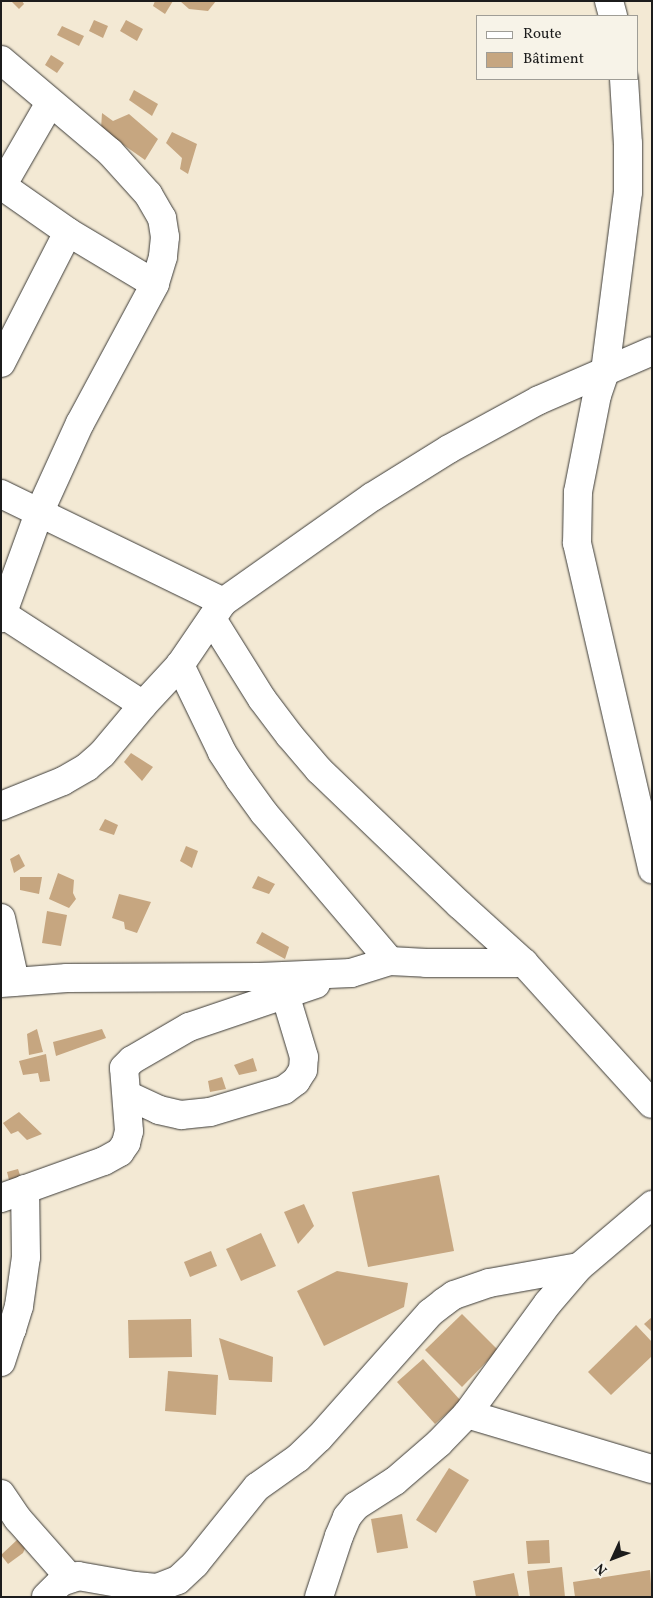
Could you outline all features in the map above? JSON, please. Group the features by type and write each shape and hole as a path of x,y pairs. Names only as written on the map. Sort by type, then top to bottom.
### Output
{"street":[{"path":"609,1 613,15"},
{"path":"1,60 110,152 148,194 162,218 165,237 163,257 155,284 88,405 39,513 2,615 143,705"},
{"path":"624,80 628,144 628,192 606,372 598,395 578,492 577,543 652,869"},
{"path":"50,103 2,186 68,232 155,284"},
{"path":"1,363 68,232"},
{"path":"4,801 63,781 87,767 102,754 180,665 218,610 372,497 450,449 539,400 652,351"},
{"path":"1,494 218,610 262,699 319,770 460,905 524,963 652,1104"},
{"path":"180,665 222,752 240,780 264,813 390,961"},
{"path":"1,918 8,982 67,978 260,977 351,973"},
{"path":"1,1362 6,1332 19,1306 26,1257 13,1193 104,1161 120,1152 126,1143 129,1131 124,1068 142,1053 189,1027 390,961 524,963"},
{"path":"127,1095 159,1110 182,1115 210,1112 284,1090 296,1081 303,1070 304,1058 285,994"},
{"path":"319,1597 347,1517 371,1494 395,1481 415,1465 467,1414 548,1304 579,1268 652,1205"},
{"path":"46,1597 61,1582 78,1576 157,1588 178,1580 196,1564 258,1487 291,1463 319,1438 430,1313 444,1302 454,1296 489,1283 579,1268"},
{"path":"467,1414 652,1468"},
{"path":"1,1494 18,1519 70,1578"}],"building":[{"path":"11,1 22,1 24,4 19,9"},
{"path":"155,1 173,1 165,14 153,6"},
{"path":"180,1 216,1 208,11 189,9"},
{"path":"94,20 108,26 103,38 89,31"},
{"path":"126,20 143,29 137,41 120,31"},
{"path":"62,26 84,36 79,46 57,35"},
{"path":"51,55 64,63 57,73 45,65"},
{"path":"134,90 158,104 152,116 129,100"},
{"path":"102,113 113,121 129,114 158,139 145,160 101,129"},
{"path":"172,132 197,144 188,174 180,169 182,158 166,143"},
{"path":"131,753 153,767 142,781 124,762"},
{"path":"105,819 118,825 114,835 99,830"},
{"path":"186,846 198,851 192,868 180,861"},
{"path":"19,854 25,866 14,873 10,859"},
{"path":"58,873 74,880 73,893 76,899 69,908 49,899"},
{"path":"258,876 275,884 269,894 252,888"},
{"path":"20,877 42,877 39,894 20,890"},
{"path":"119,894 151,902 137,933 125,929 124,922 112,918"},
{"path":"47,911 67,915 61,946 42,943"},
{"path":"262,932 289,947 285,959 256,943"},
{"path":"37,1029 43,1052 29,1055 27,1034"},
{"path":"102,1029 106,1038 56,1056 53,1042"},
{"path":"46,1054 50,1081 40,1082 38,1073 23,1075 19,1061"},
{"path":"253,1058 257,1071 239,1075 234,1065"},
{"path":"222,1077 226,1089 210,1092 208,1081"},
{"path":"19,1112 42,1134 27,1140 18,1131 11,1134 3,1123"},
{"path":"18,1169 21,1178 10,1184 7,1172"},
{"path":"439,1175 454,1251 368,1267 352,1192"},
{"path":"304,1204 314,1226 298,1244 284,1212"},
{"path":"261,1233 276,1266 241,1281 226,1249"},
{"path":"211,1251 217,1266 190,1277 184,1262"},
{"path":"337,1271 408,1283 404,1307 324,1346 297,1291"},
{"path":"462,1314 498,1350 462,1387 425,1350"},
{"path":"652,1317 652,1332 644,1324"},
{"path":"191,1319 192,1357 129,1358 128,1320"},
{"path":"636,1325 652,1342 652,1356 611,1395 588,1372"},
{"path":"219,1338 273,1357 272,1382 229,1380"},
{"path":"423,1359 461,1401 435,1424 397,1382"},
{"path":"168,1371 218,1375 216,1415 165,1411"},
{"path":"449,1468 469,1480 436,1533 416,1520"},
{"path":"402,1514 408,1548 377,1553 371,1519"},
{"path":"18,1539 26,1546 23,1553 8,1564 1,1555"},
{"path":"549,1540 550,1563 528,1564 526,1541"},
{"path":"562,1567 565,1597 530,1597 527,1571"},
{"path":"650,1570 652,1597 575,1597 573,1582"},
{"path":"514,1573 519,1597 476,1597 473,1581"}]}
